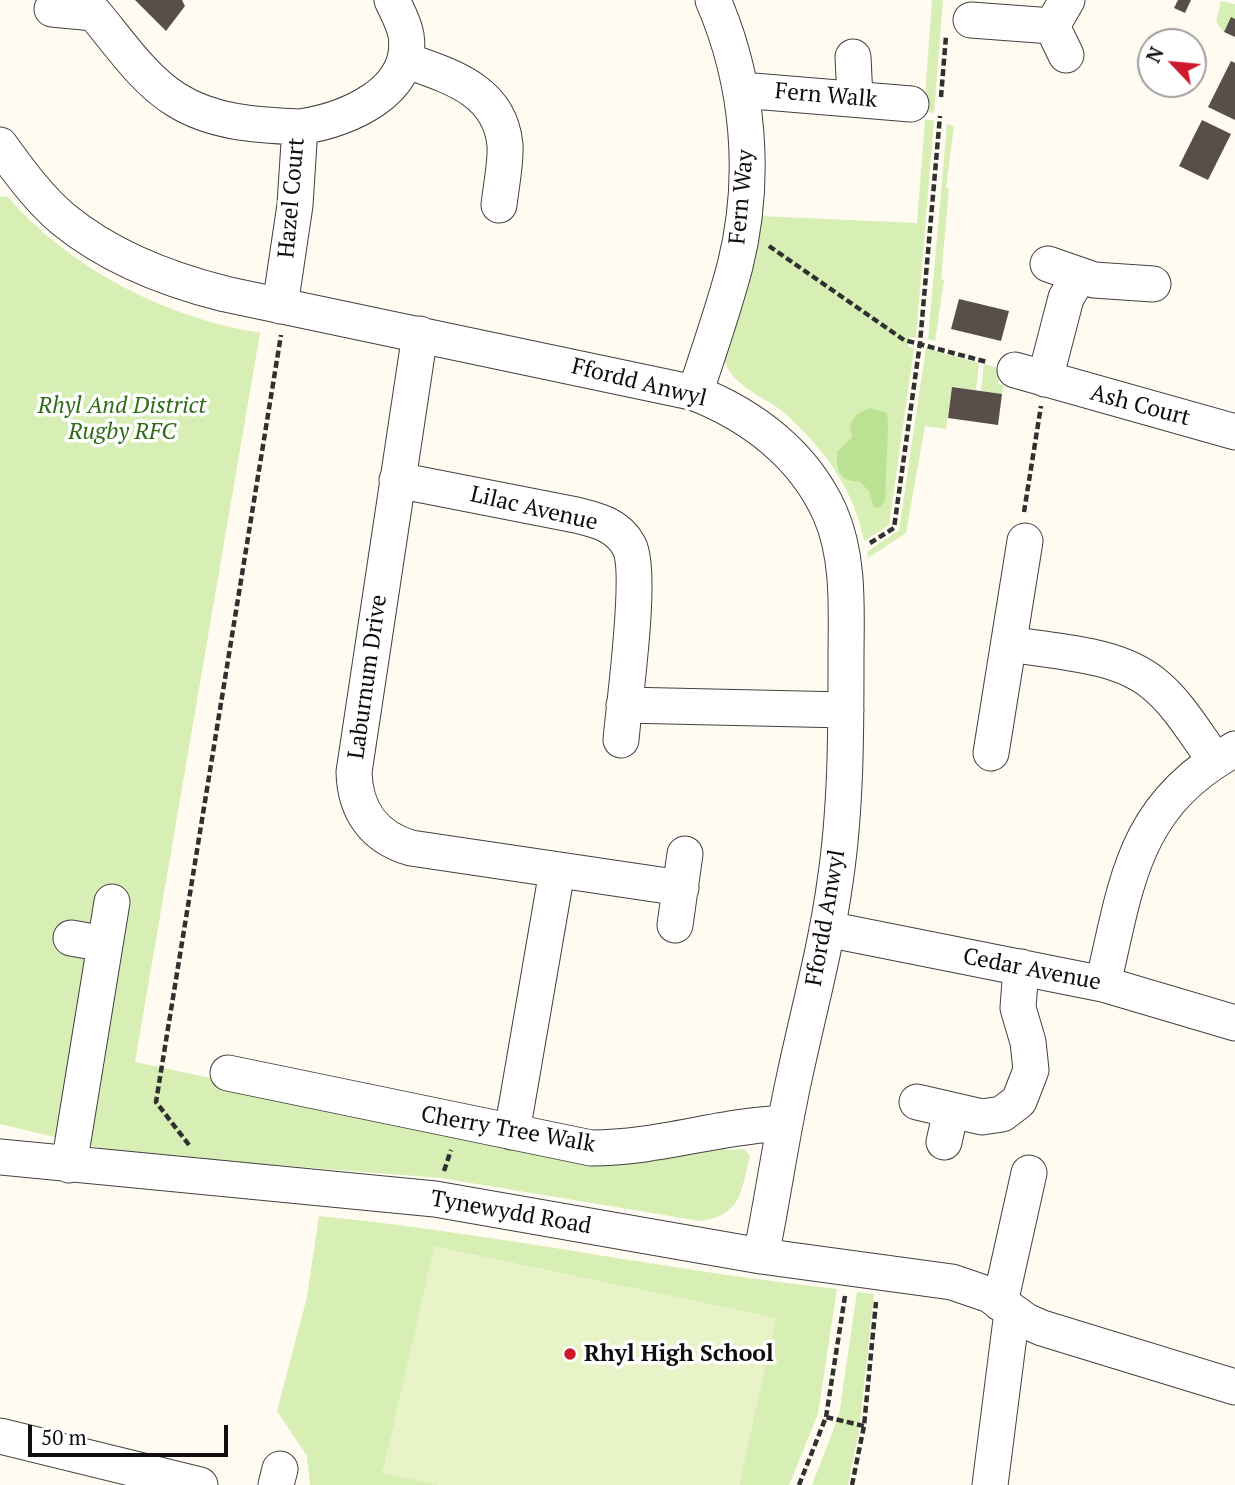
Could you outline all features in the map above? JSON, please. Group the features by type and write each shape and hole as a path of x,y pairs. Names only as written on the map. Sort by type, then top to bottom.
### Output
{"street":[{"path":"300,127 328,123 362,107 394,82 405,60 405,33 392,0"},
{"name":"Fern Way","path":"695,393 735,265 742,228 748,155 741,90 723,23 713,0"},
{"name":"Hazel Court","path":"52,9 95,6 174,99 209,115 245,125 300,127 295,205 283,306"},
{"path":"959,25 1061,27"},
{"path":"853,57 855,98"},
{"path":"405,60 467,83 483,97 500,121 505,147 499,205"},
{"name":"Fern Walk","path":"741,90 911,104"},
{"name":"Ffordd Anwyl","path":"0,145 15,167 63,219 122,256 190,286 695,393 746,417 782,446 800,466 830,513 843,559 846,710 840,838 827,929 785,1123 761,1256"},
{"path":"1030,375 1066,298 1063,270 1112,282 1153,284"},
{"name":"Laburnum Drive","path":"420,334 354,772 362,810 376,830 397,844 557,871 681,888"},
{"name":"Ash Court","path":"1030,375 1235,432"},
{"name":"Lilac Avenue","path":"397,480 599,520 616,529 629,546 635,577 621,740"},
{"path":"1004,735 1010,644 1025,541"},
{"path":"1010,644 1104,661 1142,675 1156,685 1176,708 1225,754 1183,785 1144,835 1129,871 1103,984"},
{"path":"624,705 846,710"},
{"path":"675,925 685,854"},
{"path":"512,1132 557,871"},
{"path":"69,1164 112,902"},
{"name":"Cedar Avenue","path":"827,929 1103,984 1235,1023"},
{"path":"71,938 105,944"},
{"path":"917,1101 948,1126 992,1117 1011,1110 1024,1093 1031,1070 1028,1042 1018,1008 1021,967"},
{"name":"Cherry Tree Walk","path":"228,1073 279,1069 459,1122 591,1148 613,1148 749,1125 785,1123"},
{"name":"Tynewydd Road","path":"0,1157 435,1199 761,1256 864,1268 975,1288 1042,1328 1235,1387"},
{"path":"990,1485 1006,1307 1029,1173"},
{"path":"0,1436 200,1485"}],"path":[{"path":"843,559 894,528 959,25"},
{"path":"742,228 904,340 1030,375 1023,521 1025,541"},
{"path":"191,1176 194,1160 190,1146 156,1102 283,306"},
{"path":"435,1199 459,1122"},
{"path":"799,1485 826,1417 864,1268"},
{"path":"852,1485 864,1426 864,1268"},
{"path":"826,1417 864,1426"}],"green space":[{"path":"932,0 943,0 934,113 924,111"},
{"path":"1221,1 1235,4 1235,19 1231,18 1224,32 1216,22"},
{"path":"925,120 934,120 916,338 909,337 908,347 914,348 889,525 864,541 853,504 823,453 782,411 740,383 724,359 760,216 917,223"},
{"path":"947,124 954,126 946,188 949,189 941,279 944,280 935,341 928,339"},
{"name":"Rhyl And District Rugby RFC","path":"7,196 60,246 122,286 190,316 260,333 135,1062 594,1159 724,1140 726,1150 745,1149 750,1157 737,1200 724,1214 700,1221 441,1178 121,1153 0,1124 0,197"},
{"path":"926,348 979,363 976,390 952,387 946,429 925,426 906,533 868,558 867,552 899,530"},
{"path":"984,364 1002,369 998,384 1004,385 1002,394 981,391"},
{"path":"870,408 887,413 885,501 879,508 874,507 869,491 859,481 843,477 837,464 837,452 852,437 850,424 857,414"},
{"path":"319,1216 449,1232 837,1289 818,1414 789,1485 739,1485 775,1318 435,1247 383,1472 441,1485 310,1485 307,1456 277,1411 307,1297"},
{"path":"434,1247 776,1318 739,1485 441,1485 383,1473"},
{"path":"857,1292 874,1294 859,1431 848,1485 812,1485 839,1415"}],"building":[{"path":"135,0 182,0 185,6 166,31"},
{"path":"1178,0 1191,0 1185,13 1174,8"},
{"path":"1231,17 1235,19 1235,37 1224,32"},
{"path":"1231,61 1235,63 1235,120 1208,107"},
{"path":"1202,120 1231,134 1208,180 1179,166"},
{"path":"959,299 1009,311 1001,341 951,329"},
{"path":"952,387 1002,394 998,425 948,418"}],"place":[{"name":"Rhyl High School","path":"570,1354"}]}
